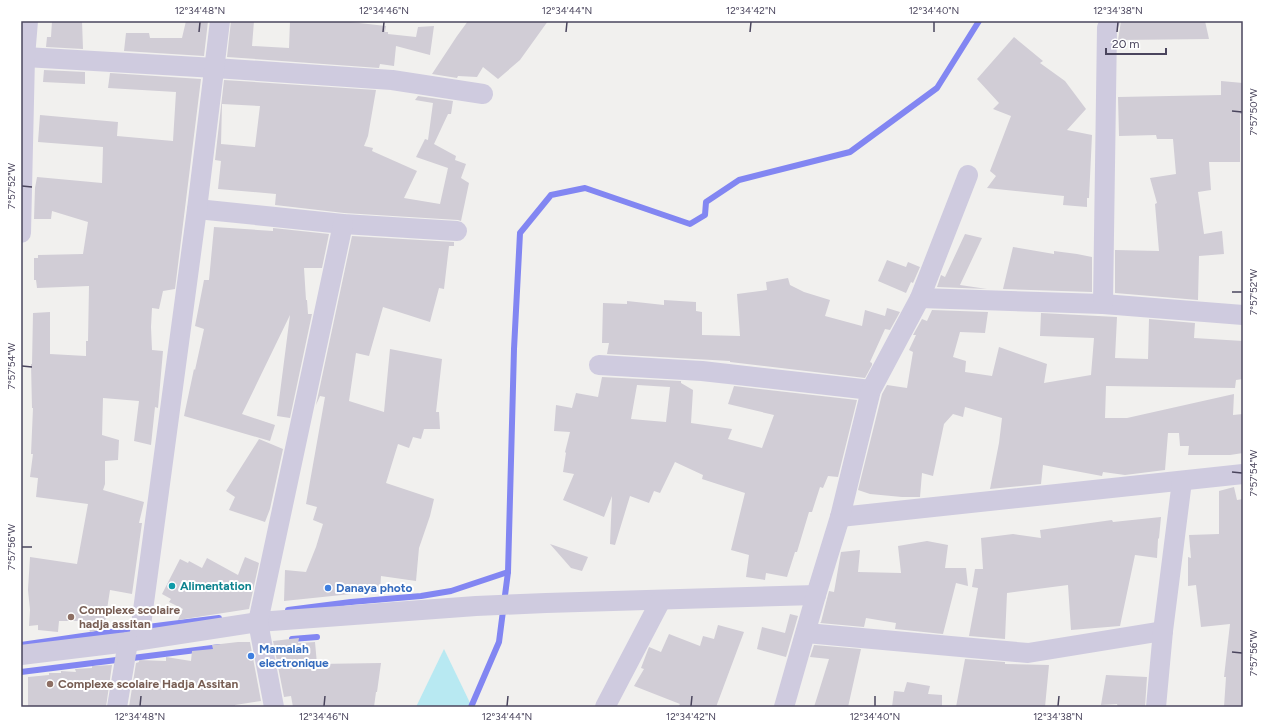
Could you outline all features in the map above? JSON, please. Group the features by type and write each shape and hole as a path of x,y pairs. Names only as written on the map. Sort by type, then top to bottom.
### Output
{"street":[{"path":"21,233 25,57 28,21"},
{"path":"118,707 134,641 197,209 220,21"},
{"path":"1103,304 1108,28 1110,21"},
{"path":"25,57 392,80 483,94"},
{"path":"784,707 840,517 872,390 920,298 968,175"},
{"path":"197,209 342,224 457,231"},
{"path":"274,707 258,622 342,224"},
{"path":"920,298 1103,304 1243,315"},
{"path":"599,365 702,371 872,390"},
{"path":"840,517 1243,474"},
{"path":"1156,707 1163,631 1182,480"},
{"path":"21,655 134,641 258,622 476,606 816,595"},
{"path":"604,707 661,600"},
{"path":"806,633 1028,653 1163,631"}],"shaded area":[{"path":"444,649 472,707 416,707"}],"building":[{"path":"52,21 82,21 83,49 46,47 47,37 51,37"},
{"path":"186,21 208,21 204,56 124,51 126,33 149,33 150,38 182,38"},
{"path":"231,21 254,21 252,46 289,48 290,21 341,21 386,26 385,32 388,32 388,34 416,37 418,27 434,26 430,55 396,46 394,66 380,64 379,68 227,57"},
{"path":"468,21 548,21 520,60 498,79 483,67 477,77 458,76 457,78 432,74"},
{"path":"1121,21 1205,21 1209,39 1118,40"},
{"path":"1014,37 1043,61 1040,63 1065,81 1086,109 1067,130 1092,135 1089,198 1087,198 1087,207 1063,205 1064,196 987,188 996,176 990,171 1011,116 993,109 999,103 977,79"},
{"path":"44,70 85,72 85,84 43,82"},
{"path":"110,73 201,79 175,289 163,291 159,309 152,308 152,350 163,351 158,408 155,407 151,445 134,441 139,401 103,398 102,435 119,440 118,460 105,461 105,484 103,490 144,502 139,523 142,523 132,594 110,590 104,629 90,632 87,621 59,621 58,632 38,630 38,625 29,626 30,610 28,590 30,557 77,564 88,504 36,497 38,478 30,477 33,454 31,454 33,408 31,364 33,313 50,312 50,354 86,356 86,341 88,341 89,286 37,288 36,280 34,280 34,258 38,258 38,255 83,254 88,222 52,211 51,219 34,219 35,188 37,177 102,183 103,147 38,142 40,115 118,122 117,136 173,141 176,92 108,88"},
{"path":"224,80 376,90 368,136 364,146 373,148 372,151 417,171 404,198 440,204 448,168 416,157 425,139 428,140 433,103 415,100 418,96 453,101 451,114 448,114 434,144 456,156 455,160 466,164 461,178 469,183 461,221 344,213 275,205 276,194 218,189 221,161 215,160","holes":["222,104 260,106 255,147 221,144"]},
{"path":"1221,81 1243,83 1243,114 1240,114 1240,162 1209,162 1211,190 1198,192 1204,234 1222,231 1224,254 1199,256 1198,300 1115,293 1115,250 1159,251 1155,204 1157,203 1150,178 1176,174 1173,139 1157,139 1156,135 1119,136 1118,97 1221,95"},
{"path":"214,227 273,231 273,228 329,234 322,268 304,268 308,314 312,314 290,418 277,416 290,315 242,414 275,425 270,441 184,416 204,329 195,326 204,280 209,280"},
{"path":"965,234 982,238 960,285 987,289 937,287 941,275 945,277"},
{"path":"352,236 454,242 454,246 449,246 444,289 439,288 430,322 383,307 369,356 356,353 349,401 384,412 390,349 442,359 436,412 439,412 440,429 424,429 421,439 413,437 409,448 398,444 386,483 434,499 419,548 416,581 381,576 380,591 284,601 285,570 306,572 323,524 313,520 317,507 306,504 325,397 320,396 316,405"},
{"path":"1013,247 1054,254 1054,251 1092,257 1092,292 1003,289"},
{"path":"887,260 906,267 908,262 920,267 913,283 911,282 906,293 878,281"},
{"path":"788,278 790,285 804,292 830,300 825,316 862,326 865,310 885,316 887,308 900,312 890,330 885,329 870,362 872,365 865,378 730,361 607,354 609,343 602,343 603,303 627,304 627,301 664,305 664,300 696,302 696,311 702,312 702,335 740,336 737,294 767,290 766,282"},
{"path":"932,310 988,312 985,333 960,332 953,357 966,361 965,372 992,376 999,347 1047,364 1044,383 1091,375 1094,338 1040,336 1041,313 1117,317 1115,358 1148,359 1149,319 1195,323 1194,338 1243,341 1243,379 1236,380 1235,388 1106,386 1105,418 1127,418 1234,394 1233,415 1243,414 1243,453 1230,455 1188,455 1189,446 1180,446 1179,433 1168,433 1165,470 1125,475 1103,472 1102,476 1043,465 1041,484 990,489 999,443 1002,418 965,407 963,417 953,414 944,424 933,476 922,473 920,497 870,494 858,490 882,394 887,385 907,388 913,352 909,350 916,335 913,335 922,319 927,321"},
{"path":"602,377 681,381 681,383 693,390 691,423 732,429 728,439 762,448 774,415 728,404 734,386 857,400 838,477 828,476 823,488 820,487 812,512 809,512 797,552 795,552 787,577 766,573 765,580 746,577 749,555 731,550 745,493 702,479 703,475 675,462 660,493 654,491 649,503 630,496 615,545 610,544 612,496 604,517 563,500 574,474 563,472 565,452 570,432 554,431 556,405 572,408 576,393 598,397","holes":["637,385 670,387 666,422 631,419"]},
{"path":"259,439 283,449 270,509 265,522 229,510 235,497 226,491"},
{"path":"1234,487 1237,500 1243,499 1243,707 1224,707 1226,677 1224,677 1230,624 1201,627 1196,585 1188,586 1188,557 1191,558 1189,535 1219,534 1219,491"},
{"path":"1161,517 1157,558 1135,555 1120,626 1071,630 1068,585 1007,593 1005,639 969,636 978,588 972,587 975,569 983,569 981,538 1013,534 1041,538 1040,530 1112,520 1113,522"},
{"path":"927,541 948,545 945,568 966,568 968,586 956,583 943,634 895,629 896,623 866,618 864,627 820,623 829,591 834,592 841,552 860,550 858,572 901,573 898,546"},
{"path":"550,544 588,557 582,571 571,568"},
{"path":"245,557 259,563 249,609 178,620 183,609 169,602 171,599 162,594 180,559 188,563 189,561 202,568 207,558 238,575"},
{"path":"790,614 798,616 786,657 757,649 762,627 785,633"},
{"path":"718,625 744,632 716,707 678,707 680,704 634,686 644,669 641,668 649,647 661,652 669,634 700,646 703,636 714,639"},
{"path":"299,638 298,643 315,642 317,664 381,663 374,707 293,707 291,696 284,697 273,641"},
{"path":"250,642 261,701 235,705 235,707 129,707 136,663 139,662 139,660 166,661 166,657 191,661 192,651 213,649 212,645"},
{"path":"814,645 861,649 848,707 814,707 829,659 810,657"},
{"path":"965,659 1005,662 1005,664 1049,665 1045,707 956,707"},
{"path":"112,665 106,707 28,707 28,677 49,675 49,673 61,673 61,671 76,672 75,669 92,668 92,666"},
{"path":"1106,675 1147,677 1145,707 1118,707 1117,704 1101,705"},
{"path":"907,682 930,686 928,694 942,695 942,707 892,707 894,691 904,692"}],"waterway":[{"path":"471,707 499,642 508,572 514,349 520,233 551,195 585,188 690,224 705,215 706,202 739,180 850,152 937,88 979,21"},
{"path":"288,610 351,602 421,596 451,591 508,572"},
{"path":"21,645 219,618"},
{"path":"292,639 317,637"},
{"path":"21,672 220,647"}],"place":[{"name":"Alimentation","path":"172,586"},
{"name":"Danaya photo","path":"328,588"},
{"name":"Complexe scolaire hadja assitan","path":"71,617"},
{"name":"Mamalah electronique","path":"251,656"},
{"name":"Complexe scolaire Hadja Assitan","path":"50,684"}]}
